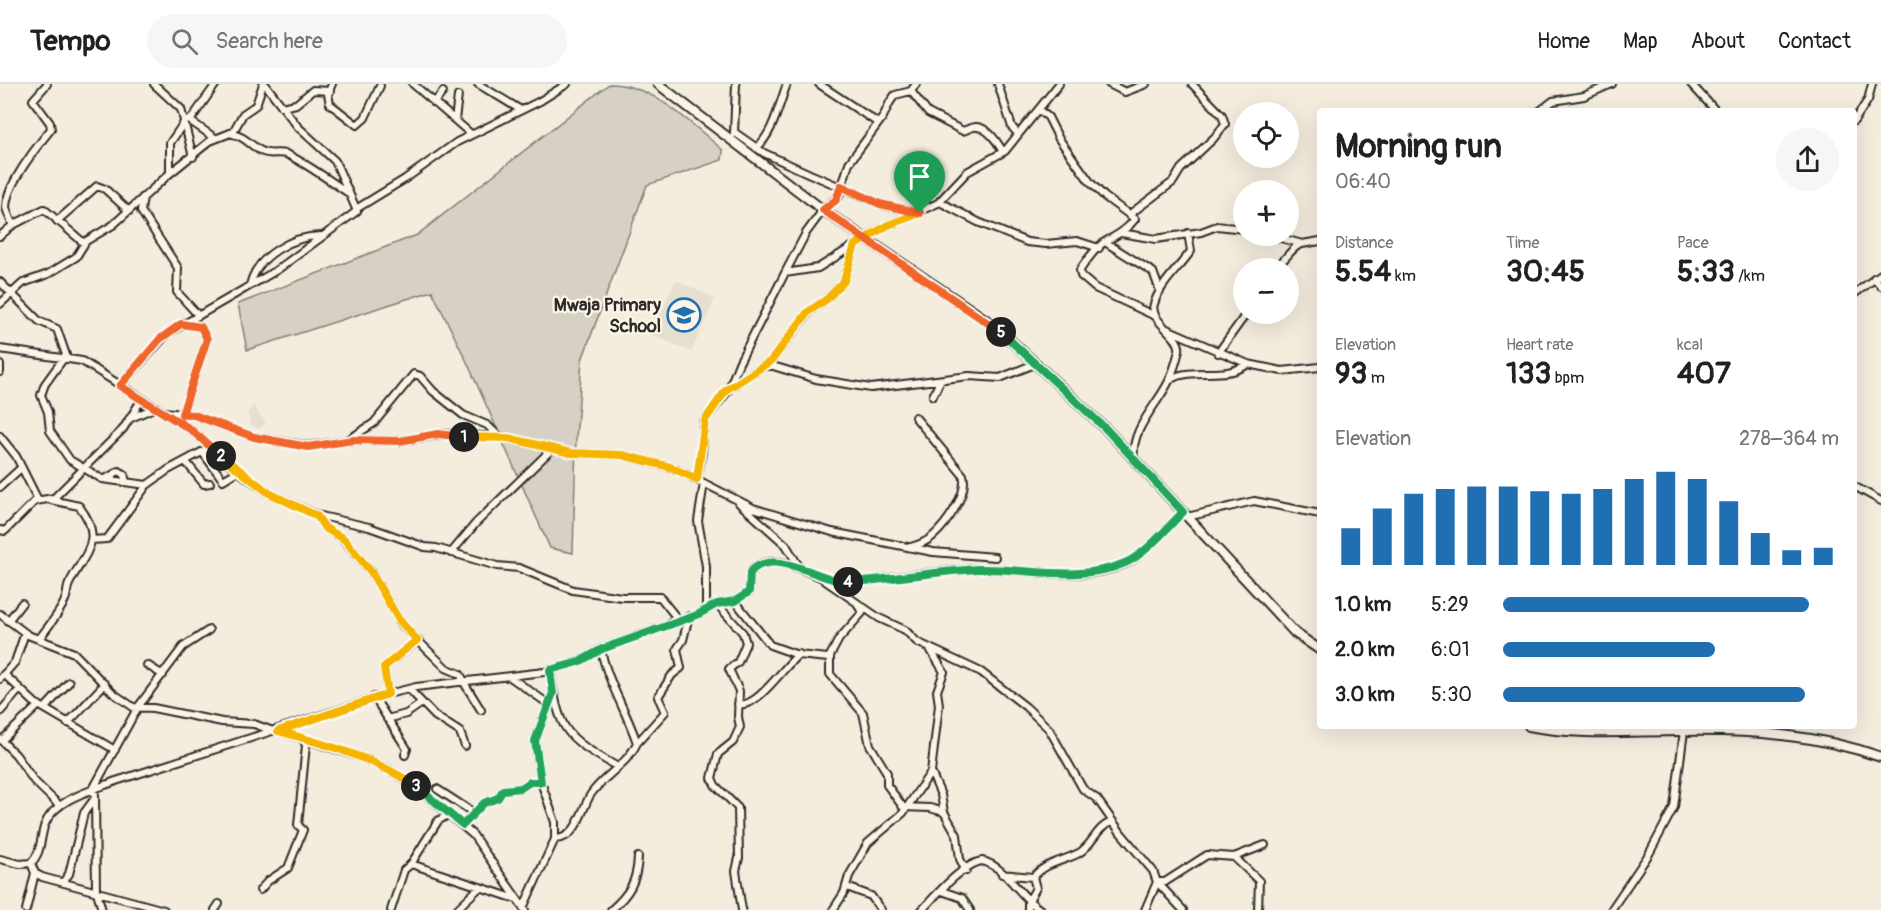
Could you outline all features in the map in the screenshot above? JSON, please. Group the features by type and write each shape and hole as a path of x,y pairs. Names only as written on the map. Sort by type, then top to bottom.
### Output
{"main road":[{"path":"658,84 734,136 823,210 995,326 1037,363 1134,459 1295,633 1317,648"},
{"path":"1558,729 1586,732 1747,729 1810,738 1881,757"}],"street":[{"path":"13,225 6,204 14,184 28,158 52,128 33,100 47,84"},
{"path":"154,84 178,105 183,114 187,123 193,156"},
{"path":"170,173 170,143 216,84"},
{"path":"264,84 298,127 335,161 356,209"},
{"path":"230,133 244,112 253,110 264,84"},
{"path":"413,84 471,134"},
{"path":"478,84 521,110"},
{"path":"120,386 160,339 181,324 296,257 357,211 356,209 471,134 521,110 567,84"},
{"path":"736,84 734,136 880,204 920,213"},
{"path":"756,148 765,140 778,117 778,106 788,84"},
{"path":"819,84 878,123"},
{"path":"706,609 706,566 698,516 704,421 726,390 792,256 823,210 836,200 849,163 894,96 911,91 916,84"},
{"path":"998,84 1012,127 1018,134"},
{"path":"785,273 818,268 888,225 920,213 940,202 971,168 1003,152 1059,84"},
{"path":"1109,84 1125,92 1146,84"},
{"path":"1130,214 1173,182 1184,166 1208,144 1225,124 1222,114 1192,84"},
{"path":"1691,84 1713,108"},
{"path":"1857,116 1869,98 1872,84"},
{"path":"1544,108 1553,101 1584,96 1608,85"},
{"path":"282,107 296,104 313,90 331,87 330,104 357,125 365,118 380,86"},
{"path":"911,91 930,115 964,132 973,127 981,127 994,139 1003,152"},
{"path":"434,103 443,92"},
{"path":"455,120 458,96"},
{"path":"1039,110 1048,117 1059,139 1090,182 1105,197 1130,214 1134,220 1120,233 1105,242 1080,271 1086,282 1155,316 1179,347 1170,379 1137,436 1133,448 1134,459"},
{"path":"187,123 215,138"},
{"path":"0,304 23,283 48,274 76,257 84,243 113,225 170,173 215,138 230,133 246,137 256,147 267,153 279,153 291,157 348,192"},
{"path":"57,221 97,186 105,189 129,211"},
{"path":"144,197 141,211 178,268 177,292 197,314"},
{"path":"940,202 978,222 1027,242 1046,244 1077,241 1099,248"},
{"path":"0,236 13,225 44,209 84,243"},
{"path":"1120,233 1156,239 1217,226 1233,228"},
{"path":"1155,316 1153,306 1160,291 1191,251 1188,233"},
{"path":"250,285 256,267 273,252 297,241 322,236"},
{"path":"1287,258 1294,248 1301,244 1317,241"},
{"path":"1105,242 1154,272 1160,291"},
{"path":"726,390 764,366 779,353 808,312 827,299 844,281 855,245"},
{"path":"1857,292 1881,274"},
{"path":"1874,278 1881,286"},
{"path":"0,282 39,321 58,330 66,353 65,357 45,384 41,395 48,412 52,434 70,460 105,479 147,485"},
{"path":"181,324 201,327 207,339 182,414"},
{"path":"1218,353 1239,324"},
{"path":"1167,329 1191,337 1218,353 1248,364 1282,371 1317,367"},
{"path":"0,349 82,361 156,407 212,447 238,471 269,493 317,516 369,527 425,547 497,566 519,568 573,590 622,597 659,597 675,614 668,625"},
{"path":"764,366 773,366 816,379 863,388 906,386 969,376 1000,378 1037,363"},
{"path":"1170,379 1184,373 1227,374 1248,364"},
{"path":"0,365 0,372"},
{"path":"345,442 374,423 414,374 420,376 433,391 463,415 487,425 500,437"},
{"path":"933,396 939,381"},
{"path":"51,500 123,429 142,399"},
{"path":"129,419 156,407"},
{"path":"163,412 194,415 254,437 308,447 345,442 400,441 438,434 500,437 571,453 622,455 670,467 737,501 832,532 910,547 995,557"},
{"path":"910,547 935,535 960,498 965,483 963,475 915,417"},
{"path":"0,436 14,451 38,500"},
{"path":"91,540 108,539 147,485 168,470 212,447"},
{"path":"451,553 476,523 551,450"},
{"path":"203,453 223,480 238,471"},
{"path":"186,462 206,485 210,483"},
{"path":"0,487 21,468"},
{"path":"105,479 119,471 124,474 126,482"},
{"path":"1857,488 1881,501"},
{"path":"0,530 5,531 38,500 51,500 79,506 90,521 91,540 86,558 69,583 63,604 39,639"},
{"path":"737,501 786,545 798,566"},
{"path":"0,859 20,864 31,863 38,855 46,822 52,811 92,790 388,694 464,681 510,677 579,662 602,649 717,604 735,601 749,592 750,573 755,567 781,563 798,566 836,582 980,569 1062,573 1107,570 1125,564 1141,553 1185,515 1254,501 1317,513"},
{"path":"317,516 325,528 344,539 371,572 399,620 417,640 446,668 460,674 481,710"},
{"path":"819,576 929,648 991,679 1043,723 1053,734 1081,787 1097,799 1112,822 1148,863 1157,882 1184,910"},
{"path":"735,601 770,645 799,654 828,658"},
{"path":"856,601 861,614 839,639 828,658 832,679 863,713 869,743 887,773 887,784 903,807 930,808 944,812"},
{"path":"8,621 22,603"},
{"path":"717,604 742,632 746,643 738,662 729,668 739,691 739,731 733,742 718,754 712,778 715,785 738,808 739,858 736,871 742,910"},
{"path":"0,614 25,633 74,653 121,700 138,707 254,724 343,751 388,769 418,788 477,839 524,909 555,839 551,806 541,782 535,741 553,693"},
{"path":"555,839 562,838 581,820 589,796 616,766 631,755 637,743 665,712 658,697 672,675 681,668 677,649 684,638 689,616"},
{"path":"92,790 138,707 183,647 209,630"},
{"path":"25,633 16,660 2,676 42,707 115,750"},
{"path":"388,694 384,667 417,640"},
{"path":"833,910 847,887 853,868 871,839 908,808 930,771 939,705 938,691 944,672 929,648"},
{"path":"602,649 603,663 623,703 637,743"},
{"path":"738,704 746,704 758,697 799,654"},
{"path":"147,664 163,675"},
{"path":"550,670 556,712"},
{"path":"510,677 548,703 577,742 616,766"},
{"path":"60,806 34,781 1,739 42,707 69,682"},
{"path":"67,723 84,709 105,684"},
{"path":"0,712 20,689"},
{"path":"409,689 435,716 460,732 465,746"},
{"path":"374,698 406,745 405,755"},
{"path":"387,719 406,714 422,703"},
{"path":"1611,910 1649,855 1674,807 1684,730"},
{"path":"260,890 268,881 288,868 303,830 298,825 306,745 303,739"},
{"path":"930,771 941,795 944,812 957,835 960,859 965,871"},
{"path":"463,825 488,801 498,798 505,789 541,782"},
{"path":"437,789 474,813"},
{"path":"92,790 95,798 97,833 94,860 97,892 102,910"},
{"path":"63,882 68,877 84,813 95,798"},
{"path":"391,910 404,870 411,864 438,821 449,814"},
{"path":"1002,874 1033,877 1052,863 1081,852 1103,825 1112,822"},
{"path":"1157,882 1165,882 1207,855 1234,857 1265,845"},
{"path":"611,910 629,893 636,879 638,857"},
{"path":"1234,857 1253,872 1259,881 1258,910"},
{"path":"922,910 952,879 973,863 982,861 1002,874 1028,902 1041,910"},
{"path":"26,910 35,873 31,863"},
{"path":"411,864 516,899"},
{"path":"35,873 164,910"},
{"path":"1028,910 1028,902 1036,888 1033,877"},
{"path":"1145,910 1157,882"},
{"path":"458,908 480,887"},
{"path":"847,887 871,896 880,910"},
{"path":"942,891 962,898 970,910"}],"shaded area":[{"path":"609,84 626,86 656,98 671,107 723,150 722,160 647,185 582,360 576,440 573,553 550,548 467,362 432,291 247,350 238,304 417,235"},
{"path":"676,280 715,299 691,352 651,334"},
{"path":"253,405 266,424 259,429 251,425 247,413"}],"place":[{"name":"Mwaja Primary School","path":"684,315"}],"route":[{"path":"920,213 880,204 841,186 836,200 823,210 865,238 949,294 995,326 1106,429 1183,512 1141,553 1125,564 1107,570 1062,573 980,569 852,582 832,581 798,566 771,564 757,566 750,573 750,588 746,596 735,601 717,604 697,615 602,649 579,662 550,670 553,693 537,730 535,741 541,782 530,782 521,788 503,790 498,798 484,803 463,825 418,788 388,769 343,751 278,731 364,700 388,694 384,675 385,665 417,640 402,625 371,572 344,539 325,528 317,516 269,493 239,472 190,429 120,386 131,377 160,339 181,324 201,327 207,339 182,414 194,415 254,437 314,447 353,440 400,441 438,434 500,437 571,453 622,455 670,467 697,479 702,453 704,421 728,391 726,390 768,364 808,312 827,299 844,281 855,245 865,238 870,234 888,225 920,213"}]}
